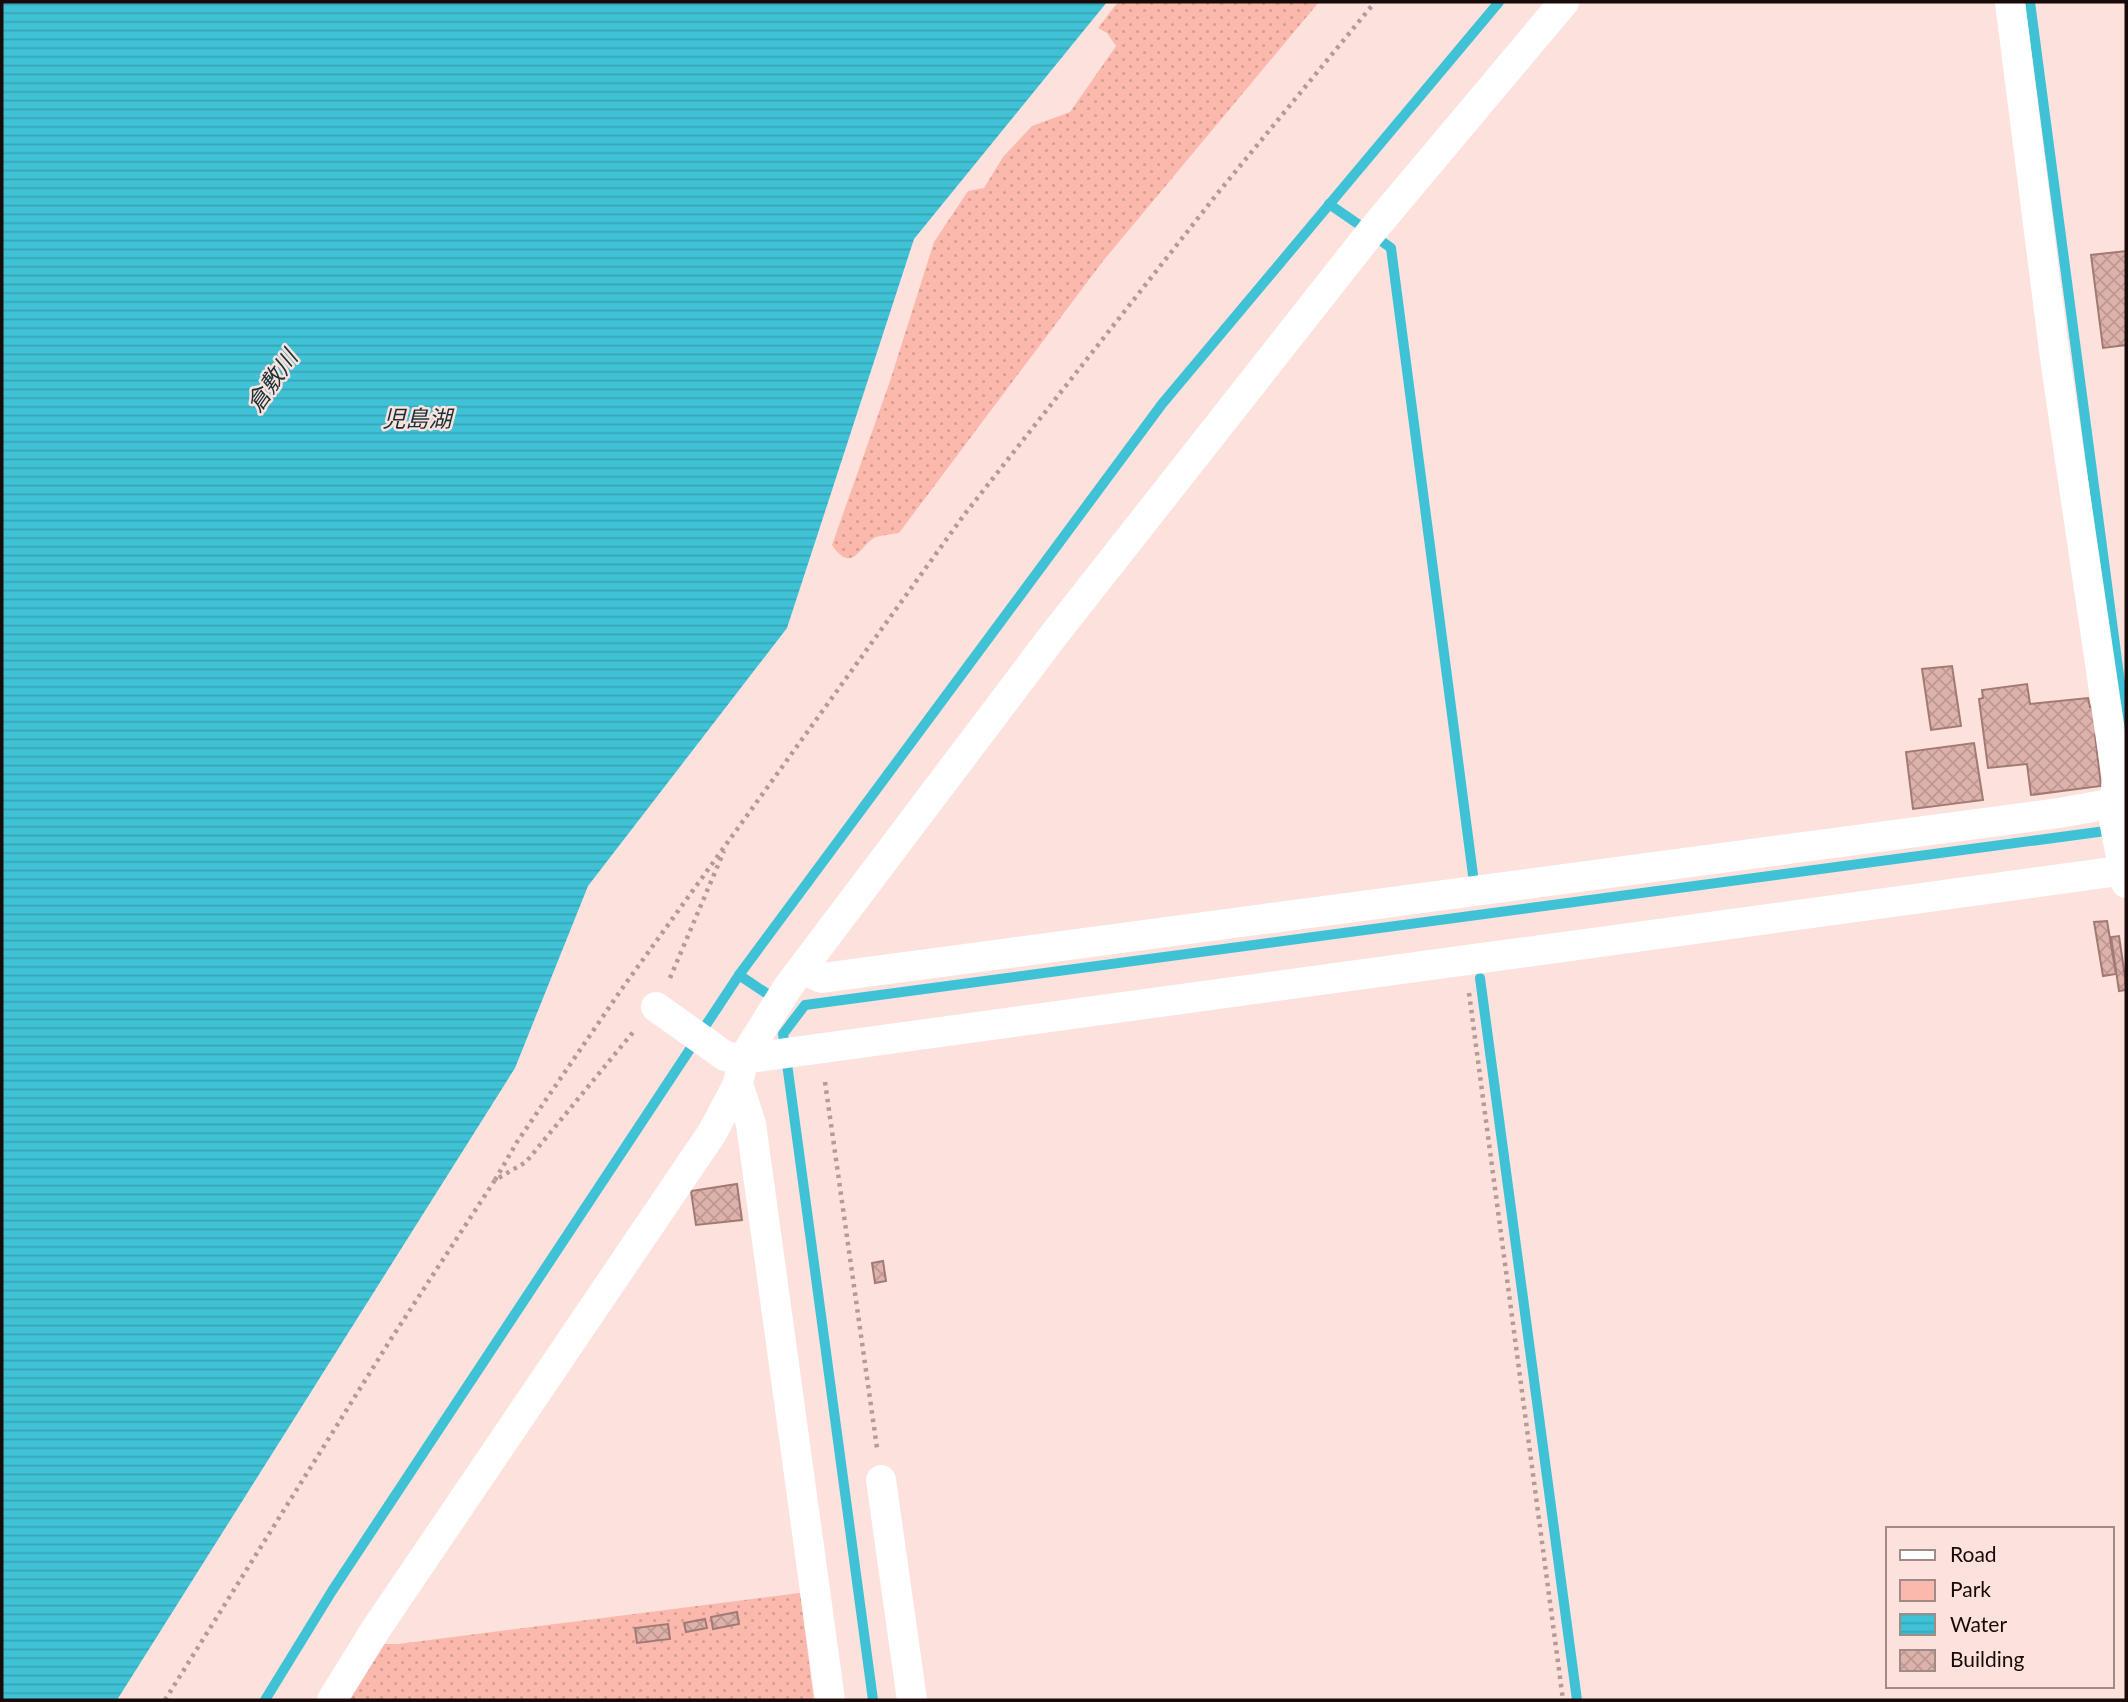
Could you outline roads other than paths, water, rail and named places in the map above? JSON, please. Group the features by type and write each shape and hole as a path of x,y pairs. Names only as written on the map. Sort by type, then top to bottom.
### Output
{"street":[{"path":"830,1700 751,1124 766,1059 771,1014 940,783 1096,581 1371,232 1564,2"},
{"path":"2010,2 2055,358 2117,779 2121,840"},
{"path":"795,978 822,978 2059,813 2121,840"},
{"path":"665,1014 766,1059 1464,960 2121,840"},
{"path":"332,1700 376,1629 712,1133 766,1059"},
{"path":"881,1480 912,1700"}],"water":[{"name":"児島湖","path":"2,2 1107,2 914,239 787,628 588,886 515,1068 117,1700 2,1700"}],"waterway":[{"path":"265,1700 332,1591 739,975 1162,404 1499,2"},
{"path":"2030,2 2126,728"},
{"path":"1329,204 1358,224"},
{"path":"1380,240 1391,248 1473,875"},
{"path":"873,1700 783,1034 805,1005 2113,830"},
{"path":"739,975 778,1001"},
{"path":"1480,978 1577,1700"}],"water label":[{"name":"倉敷川","path":"272,381"}]}
